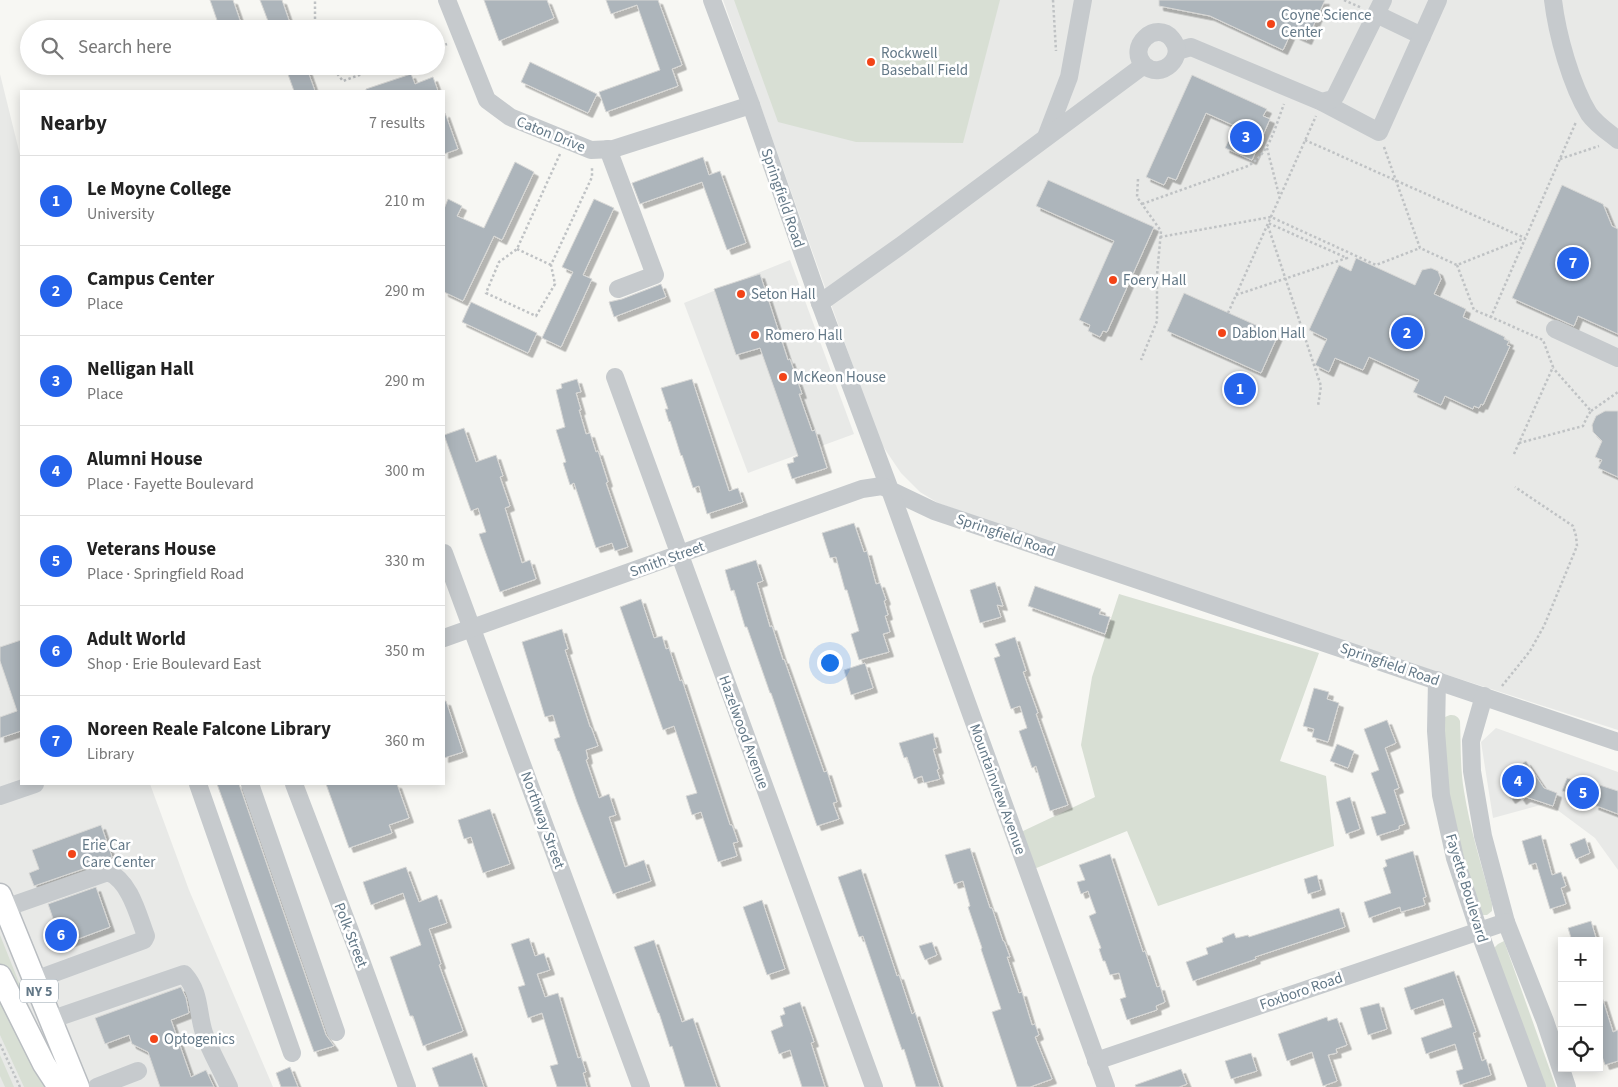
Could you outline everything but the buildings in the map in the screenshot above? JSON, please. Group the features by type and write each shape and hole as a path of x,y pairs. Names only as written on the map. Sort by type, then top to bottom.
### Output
{"main road":[{"name":"NY 5","path":"3,902 78,1087"},
{"path":"0,976 44,1064 59,1087"}],"street":[{"name":"Caton Drive","path":"447,0 487,100 510,117 566,140 599,150 613,149 751,105"},
{"name":"Springfield Road","path":"712,0 820,303 890,490 934,511 1618,742"},
{"path":"1046,137 1069,77 1083,0"},
{"path":"1177,51 1191,47 1322,102 1379,132 1438,0"},
{"path":"1553,0 1561,45 1572,78 1589,114 1618,140"},
{"path":"1322,102 1332,99 1336,95 1374,7 1422,36"},
{"path":"1156,32 1164,33 1176,44 1175,60 1170,66 1163,70 1155,70 1144,64 1141,62 1139,46 1149,34 1156,32"},
{"path":"820,303 903,244 1144,64"},
{"path":"599,150 655,275 618,289"},
{"path":"1555,329 1618,358"},
{"name":"Hazelwood Avenue","path":"615,377 874,1087"},
{"name":"Smith Street","path":"445,638 862,489 882,486 890,490"},
{"name":"Mountainview Avenue","path":"890,490 1106,1087"},
{"name":"Northway Street","path":"445,556 641,1087"},
{"name":"Fayette Boulevard","path":"1437,680 1436,731 1441,795 1455,858 1479,931 1537,1087"},
{"name":"Fayette Boulevard","path":"1488,698 1471,742 1472,771 1483,836 1506,922 1545,1021 1567,1087"},
{"path":"0,796 32,785"},
{"path":"198,785 292,1053"},
{"path":"250,785 336,1032"},
{"name":"Polk Street","path":"294,785 407,1087"},
{"path":"3,902 108,872 114,875 132,898 146,936 144,940 34,980"},
{"name":"Foxboro Road","path":"1096,1061 1506,922"},
{"path":"50,1020 184,974 194,989 200,1007 204,1034 229,1087"},
{"path":"97,1087 138,1072"}],"path":[{"path":"315,0 315,20"},
{"path":"1053,0 1056,57"},
{"path":"1344,0 1374,7"},
{"path":"338,75 343,81 359,75"},
{"path":"1142,204 1248,166 1258,160 1267,148 1290,89"},
{"path":"1228,313 1322,102"},
{"path":"1491,317 1584,103"},
{"path":"1379,132 1420,248"},
{"path":"566,140 517,249 498,262 486,293 536,316 555,284 551,265 592,177 599,150"},
{"path":"1305,140 1525,238"},
{"path":"1560,158 1618,140"},
{"path":"1267,148 1280,197"},
{"path":"1138,179 1137,197 1161,230 1156,275 1157,321 1141,360"},
{"path":"1160,237 1271,217 1376,264 1420,248 1457,265 1474,310 1543,340 1553,368 1591,411"},
{"path":"1236,295 1347,258 1268,224"},
{"path":"1268,224 1321,386 1318,406"},
{"path":"1457,265 1525,238"},
{"path":"517,249 551,265"},
{"path":"1514,454 1553,368"},
{"path":"1519,443 1583,426 1591,411 1618,392"},
{"path":"1488,698 1530,651 1544,626 1577,546 1573,526 1515,487"},
{"path":"0,1044 20,1087"}],"shaded area":[{"path":"723,0 1618,0 1618,730 1202,596 938,503 920,492 901,473 880,442"},
{"name":"Rockwell Baseball Field","path":"734,0 1000,0 963,143 856,142 778,122"},
{"path":"0,74 20,155 20,785 150,785 189,890 273,1087 0,1087"},
{"path":"790,260 854,434 748,473 684,303"},
{"path":"1119,594 1319,653 1280,761 1326,776 1334,846 1158,906 1127,831 1034,869 1021,832 1095,797 1081,745 1092,677"},
{"path":"1450,715 1456,716 1460,721 1461,765 1464,791 1473,834 1492,904 1492,911 1487,915 1482,915 1475,900 1451,809 1446,771 1444,721 1445,717"},
{"path":"1496,728 1618,772 1618,870 1595,838 1548,803 1493,818 1481,742"},
{"path":"0,935 28,1005 27,1006 0,965"},
{"path":"1504,941 1556,1087 1545,1087 1493,949"},
{"path":"0,993 49,1087 24,1087 0,1035"},
{"path":"0,1055 14,1087 5,1087 0,1076"}],"place":[{"name":"Coyne Science Center","path":"1271,24"},
{"name":"Rockwell Baseball Field","path":"871,62"},
{"name":"Nelligan Hall","path":"1246,137"},
{"name":"Noreen Reale Falcone Library","path":"1573,263"},
{"name":"Foery Hall","path":"1113,280"},
{"name":"Seton Hall","path":"741,294"},
{"name":"Dablon Hall","path":"1222,333"},
{"name":"Campus Center","path":"1407,333"},
{"name":"Romero Hall","path":"755,335"},
{"name":"McKeon House","path":"783,377"},
{"name":"Le Moyne College","path":"1240,389"},
{"name":"Alumni House","path":"1518,781"},
{"name":"Veterans House","path":"1583,793"},
{"name":"Erie Car Care Center","path":"72,854"},
{"name":"Adult World","path":"61,935"},
{"name":"Optogenics","path":"154,1039"}]}
